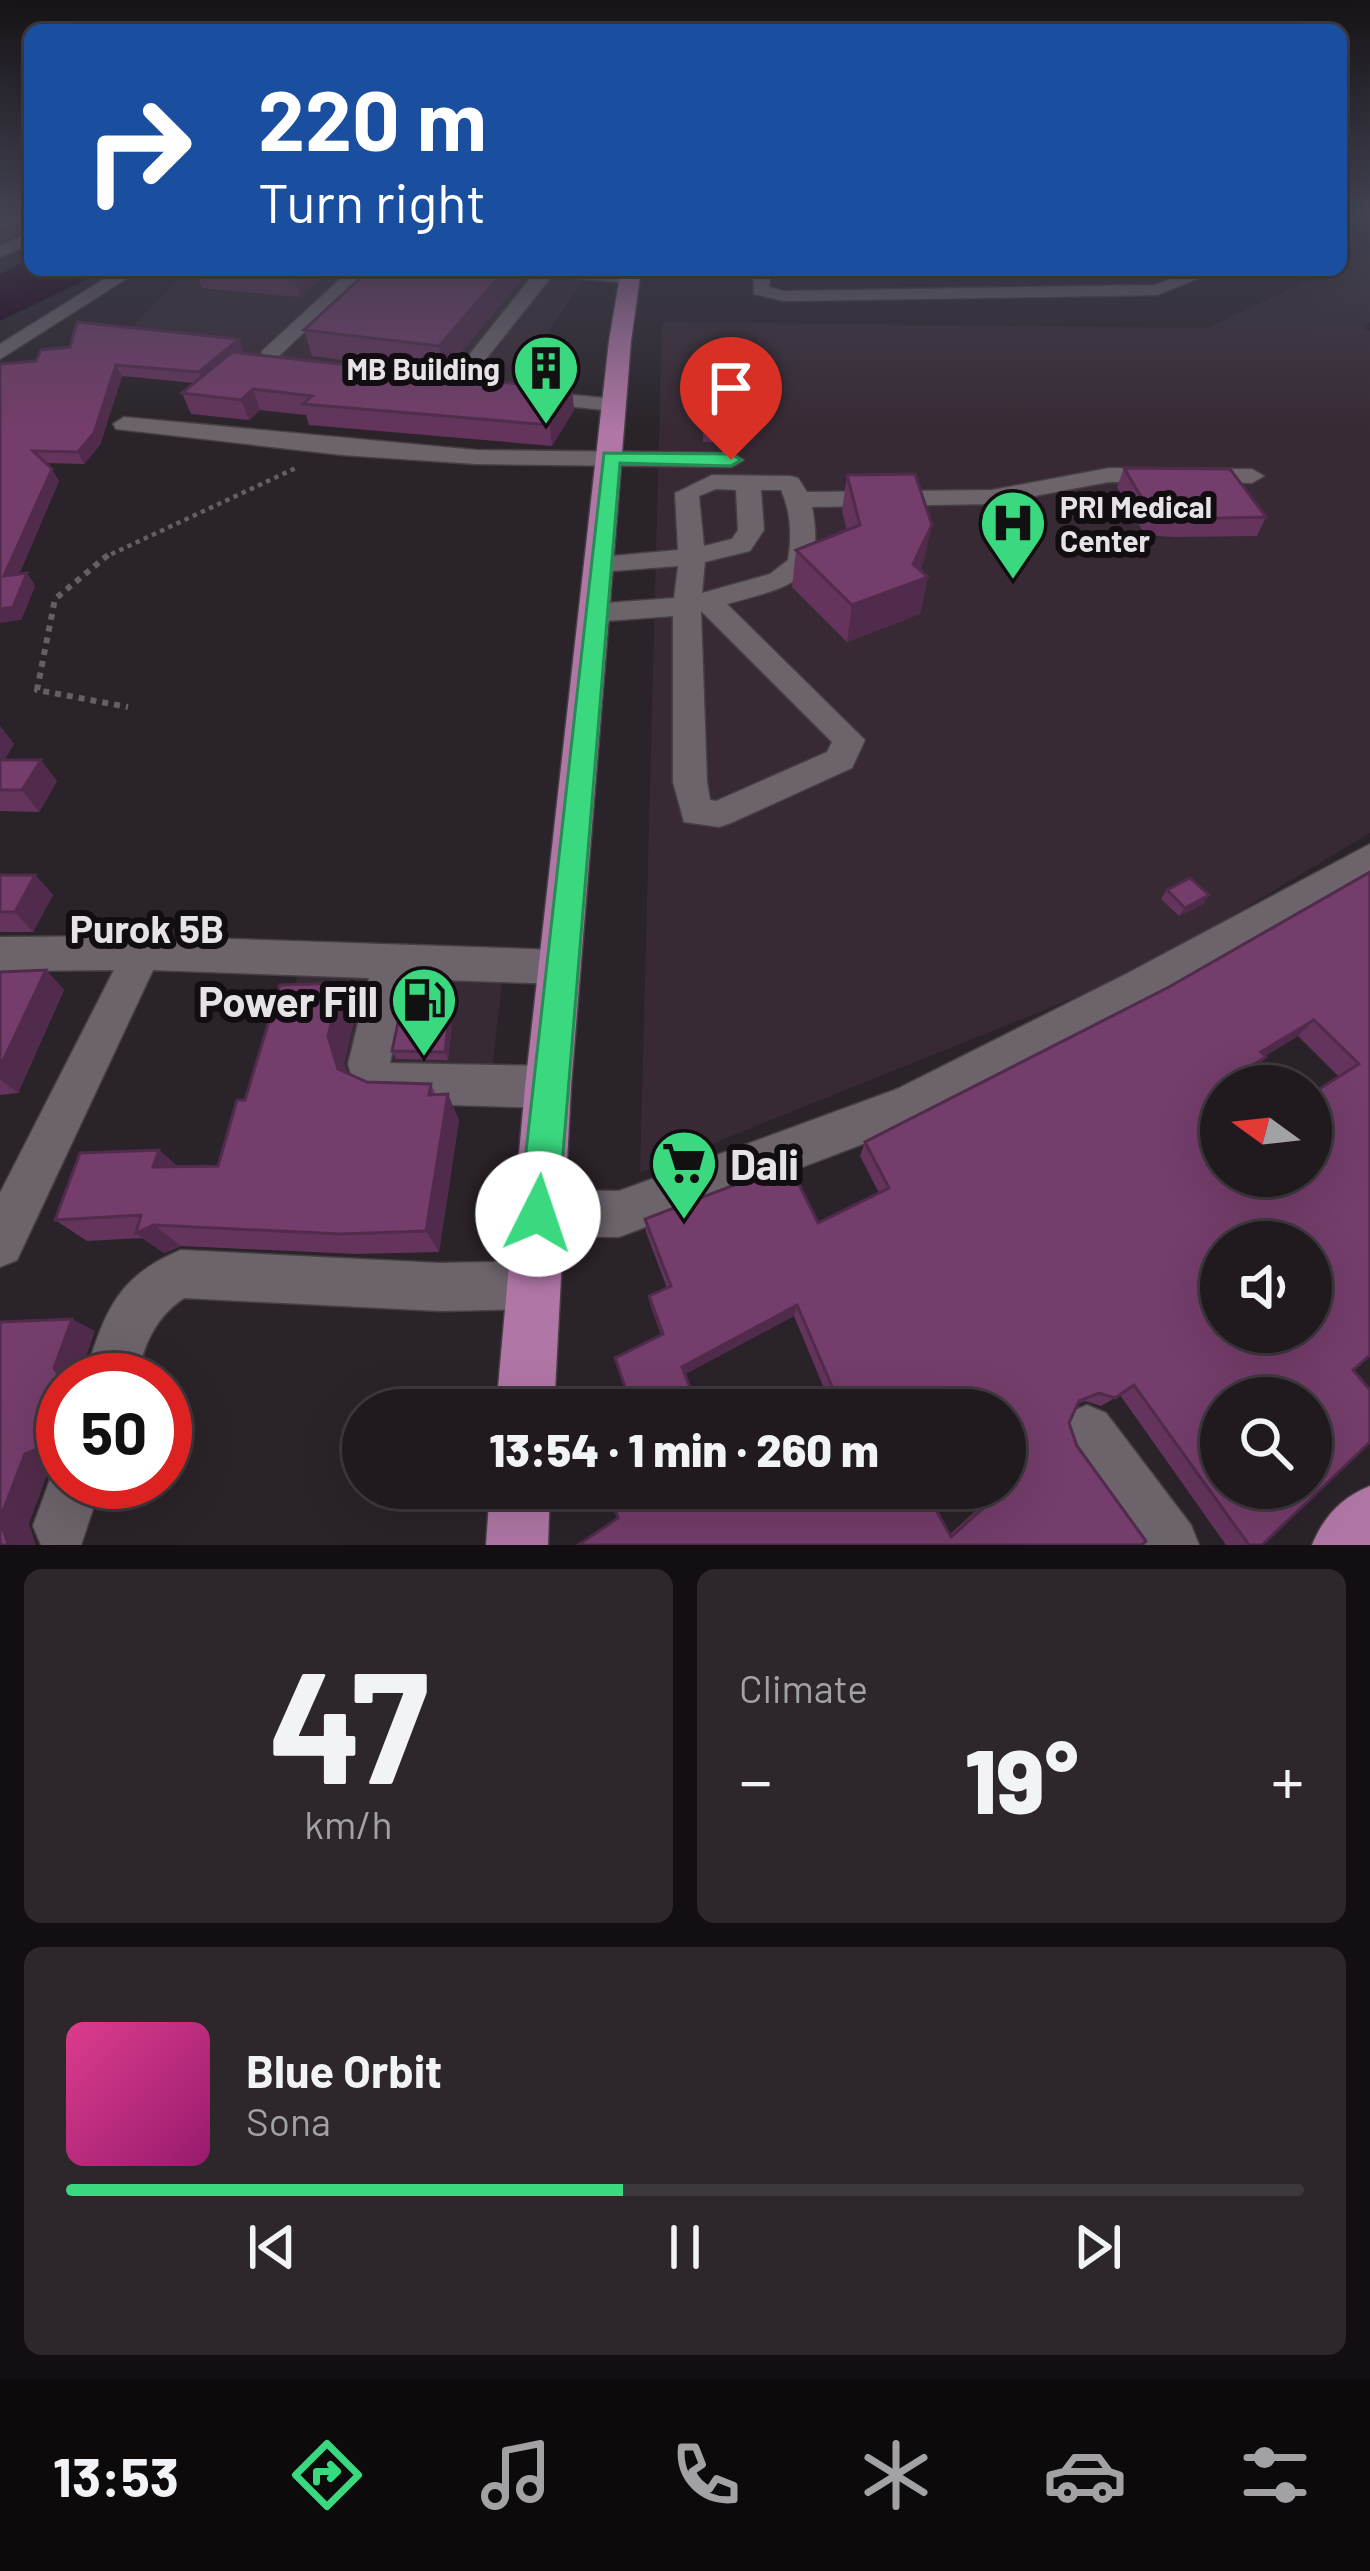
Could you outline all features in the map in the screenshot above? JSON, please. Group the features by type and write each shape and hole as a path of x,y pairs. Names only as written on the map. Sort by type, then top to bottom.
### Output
{"main road":[{"path":"526,1389 548,1087 627,287"},
{"path":"517,1545 519,1509"},
{"path":"1342,1545 1370,1517"}],"street":[{"path":"0,352 104,287"},
{"path":"322,370 278,365 269,362 269,355 342,287"},
{"path":"456,384 532,287"},
{"path":"760,287 773,295 1164,287"},
{"path":"434,382 615,405"},
{"path":"124,424 476,458 731,460"},
{"path":"798,500 992,497 1109,475 1252,476"},
{"path":"599,564 692,557 741,545 751,530 748,482"},
{"path":"593,613 698,604 780,580 801,563 805,538 790,483 700,483 687,493 698,604 692,804 696,812 719,814 840,760 849,740 698,604"},
{"path":"538,1214 619,1214 908,1106 1140,987 1370,858"},
{"path":"0,954 142,953 561,967"},
{"path":"0,1243 142,953"},
{"path":"392,964 369,1064 371,1077 382,1083 548,1087"},
{"path":"118,1353 131,1312 152,1287 182,1274 440,1287 533,1285"},
{"path":"1087,1432 1171,1545"}],"path":[{"path":"128,707 37,690 55,599 106,556 342,448"}],"shaded area":[{"path":"0,287 70,287 0,321"},
{"path":"171,287 578,287 503,397 125,334"},
{"name":"PRI Medical Center","path":"1294,287 1370,287 1370,322 1362,328 1370,331 1370,833 1136,973 640,1173 662,322 1208,328"},
{"path":"298,974 503,976 489,1093 261,1104"}],"building":[{"path":"350,287 490,287 439,346 304,330"},
{"path":"77,322 239,339 199,372 116,365 94,433 78,452 33,451 52,469 4,576 27,573 13,607 0,609 0,364 36,361 41,350 70,347"},
{"path":"232,352 572,390 550,425 303,404 312,396 253,389 241,400 182,393"},
{"path":"719,386 744,386 744,427 704,426 705,396 718,397"},
{"path":"1124,468 1230,469 1266,517 1153,517"},
{"path":"915,474 932,525 913,564 928,577 852,605 796,550 860,525 847,475"},
{"path":"0,760 41,760 22,790 0,790"},
{"path":"1370,872 1370,1355 1353,1370 1370,1390 1370,1442 1332,1478 1332,1377 1200,1377 1200,1477 1134,1385 1115,1398 1099,1393 1079,1401 1069,1423 1077,1446 1146,1541 1142,1545 578,1545 618,1518 615,1509 936,1509 951,1537 982,1509 1026,1509 1026,1389 833,1389 797,1305 682,1367 691,1389 626,1389 615,1358 663,1334 649,1296 671,1286 645,1219 789,1164 818,1223 889,1188 865,1142 1169,987"},
{"path":"0,875 35,875 15,912 0,912"},
{"path":"1190,878 1209,895 1185,908 1167,890"},
{"path":"46,970 0,1067 0,972"},
{"path":"341,983 328,1036 338,1069 367,1082 431,1084 429,1095 448,1094 426,1231 340,1234 154,1225 136,1233 141,1215 55,1220 80,1153 159,1150 153,1167 218,1166 237,1100 245,1100 280,985"},
{"path":"449,1016 445,1052 392,1051 399,1018"},
{"path":"72,1319 60,1353 36,1353 36,1450 25,1454 0,1519 0,1322"},
{"path":"1223,1509 1300,1509 1262,1545 1249,1545"},
{"path":"0,1521 8,1543 13,1545 0,1545"}],"place":[{"name":"MB Building","path":"546,427"},
{"name":"PRI Medical Center","path":"1013,582"},
{"name":"Power Fill","path":"424,1059"},
{"name":"Dali","path":"684,1222"}],"district":[{"name":"Purok 5B","path":"147,927"}],"route":[{"path":"538,1214 610,457 731,460"}]}
